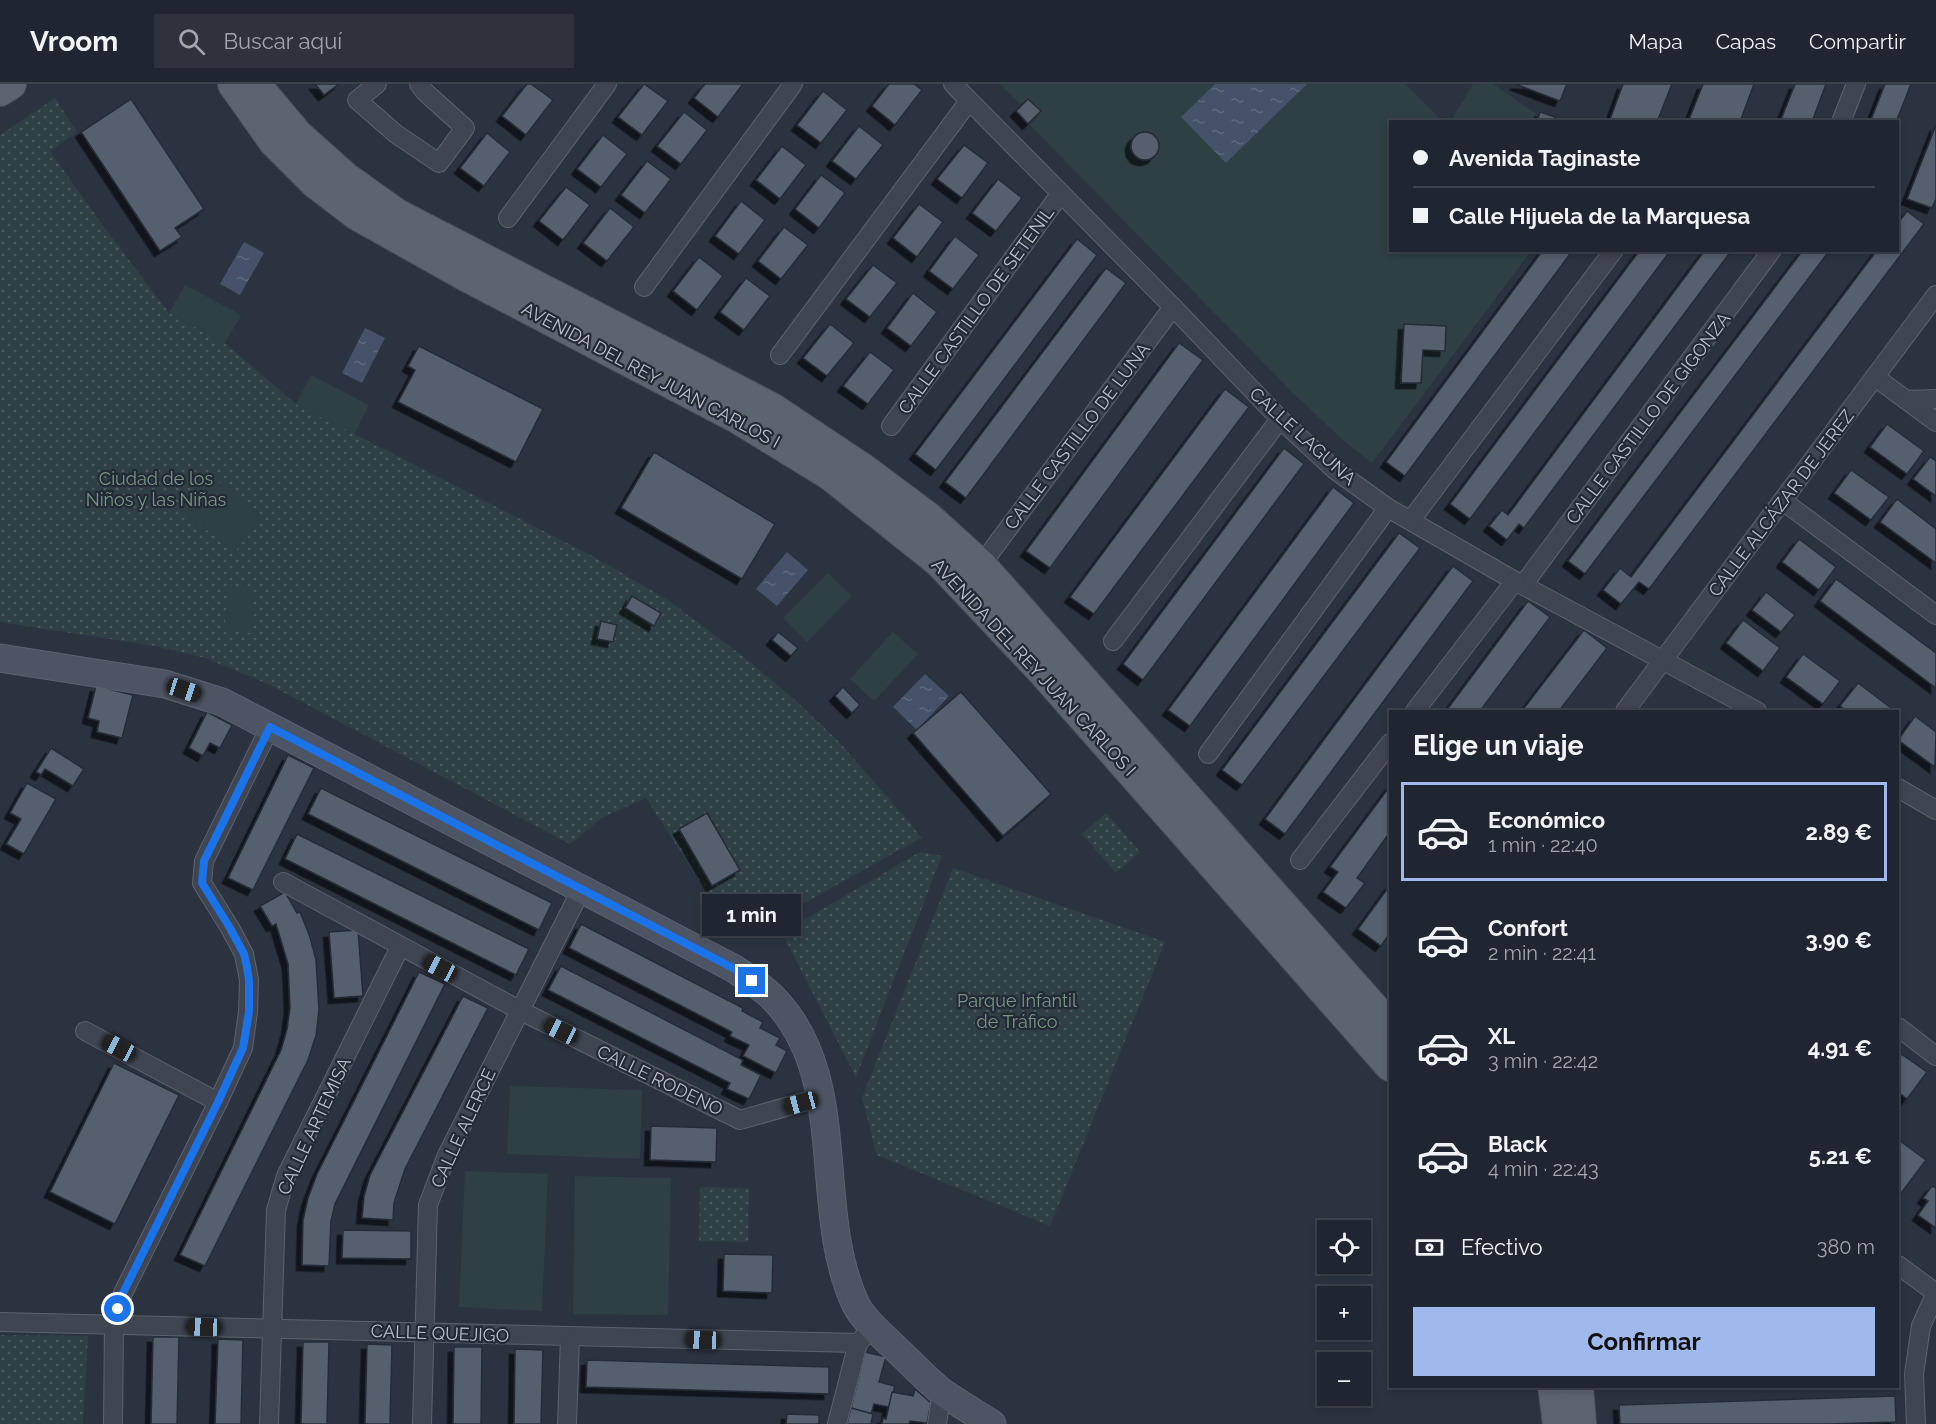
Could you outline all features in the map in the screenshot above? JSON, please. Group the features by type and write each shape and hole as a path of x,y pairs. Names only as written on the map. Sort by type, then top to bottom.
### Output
{"main road":[{"path":"0,91 11,84"},
{"name":"AVENIDA DEL REY JUAN CARLOS I","path":"233,84 274,142 315,183 357,215 473,280 737,418 830,475 939,562 1041,670 1389,1065"},
{"name":"AVENIDA DEL REY JUAN CARLOS I","path":"258,84 261,91 298,135 345,177 396,214 772,408 865,470 928,517 981,565 1389,1024"},
{"path":"1553,1388 1558,1424"},
{"path":"1578,1388 1581,1424"}],"street":[{"path":"376,84 357,100 396,134 439,163 465,128 419,84"},
{"path":"508,218 607,84"},
{"path":"644,287 793,84"},
{"name":"CALLE LAGUNA","path":"953,84 1280,419 1335,471 1388,508 1519,583 1755,710"},
{"path":"1842,120 1856,84"},
{"path":"780,355 969,101"},
{"name":"CALLE CASTILLO DE SETENIL","path":"891,426 1061,193"},
{"path":"1411,520 1612,252"},
{"name":"CALLE CASTILLO DE GIGONZA","path":"1416,710 1519,583 1770,252"},
{"name":"CALLE ALCÁZAR DE JEREZ","path":"1626,710 1936,295"},
{"name":"CALLE CASTILLO DE LUNA","path":"981,565 1173,307"},
{"path":"1875,377 1936,422"},
{"path":"1906,400 1936,399"},
{"path":"1113,641 1280,419"},
{"path":"1783,501 1936,615"},
{"path":"1208,754 1388,508"},
{"path":"0,658 165,684 222,702 733,968 770,995 796,1028 813,1063 821,1097 843,1271 857,1306 865,1335 837,1424"},
{"path":"113,1424 114,1324 123,1293 243,1048 249,1012 249,980 244,954 202,883 204,861 270,727"},
{"path":"1300,860 1389,744"},
{"path":"1899,789 1936,810"},
{"name":"CALLE RODENO","path":"283,882 521,1011 740,1120 821,1097"},
{"name":"CALLE ALERCE","path":"422,1424 428,1205 447,1155 582,888"},
{"name":"CALLE ARTEMISA","path":"269,1424 276,1210 286,1176 400,947"},
{"path":"1899,1028 1936,1056"},
{"path":"85,1031 218,1102"},
{"path":"1899,1266 1936,1293 1922,1326 1906,1375 1916,1424"},
{"name":"CALLE QUEJIGO","path":"0,1322 570,1337 865,1335"},
{"path":"865,1335 992,1424"},
{"path":"567,1424 570,1337"},
{"path":"937,1424 942,1391"}],"green space":[{"path":"1000,84 1405,84 1441,120 1389,120 1389,252 1530,252 1372,463 1344,441 1293,393 1016,111 1021,105"},
{"path":"1473,84 1493,84 1536,114 1533,120 1452,120"},
{"name":"Ciudad de los Niños y las Niñas","path":"55,98 77,132 50,151 169,313 225,343 296,404 594,557 668,600 749,661 794,699 838,741 921,838 763,926 707,893 646,798 602,818 570,844 268,684 205,658 155,646 0,622 0,135"},
{"path":"185,285 241,315 225,343 169,313"},
{"path":"311,375 369,405 354,434 296,404"},
{"path":"207,473 263,516 235,552 179,509"},
{"path":"828,573 852,596 807,642 783,618"},
{"path":"228,589 254,591 250,633 224,630"},
{"path":"893,632 918,654 874,701 850,679"},
{"path":"1106,813 1140,852 1116,873 1082,834"},
{"path":"920,852 942,856 856,1077 782,933"},
{"name":"Parque Infantil de Tráfico","path":"953,868 1165,942 1050,1226 877,1155 862,1098"},
{"path":"510,1086 642,1090 640,1159 507,1154"},
{"path":"465,1171 548,1174 542,1311 459,1307"},
{"path":"575,1176 671,1178 668,1315 573,1314"},
{"path":"700,1187 749,1188 748,1242 699,1241"},
{"path":"0,1335 88,1336 83,1424 0,1424"}],"water":[{"path":"1215,84 1307,84 1226,163 1181,117"},
{"path":"244,242 264,253 240,295 220,284"},
{"path":"365,328 385,338 362,383 342,373"},
{"path":"787,552 808,570 777,606 756,589"},
{"path":"925,674 949,696 917,730 893,707"}],"building":[{"path":"315,84 339,84 324,95"},
{"path":"527,84 531,84 553,100 526,135 502,116"},
{"path":"644,84 668,101 642,135 618,117"},
{"path":"705,84 743,84 718,117 694,98"},
{"path":"889,84 914,84 922,90 895,125 872,106"},
{"path":"1515,84 1567,84 1560,101"},
{"path":"1623,84 1672,84 1658,120 1610,120"},
{"path":"1703,84 1754,84 1741,120 1689,120"},
{"path":"1795,84 1826,84 1813,120 1781,120"},
{"path":"1885,84 1911,84 1897,120 1871,120"},
{"path":"823,91 847,110 821,143 797,125"},
{"path":"131,99 204,209 175,228 182,237 160,251 81,132"},
{"path":"1028,99 1041,111 1028,124 1016,111"},
{"path":"684,112 707,130 681,164 657,146"},
{"path":"1540,112 1555,117 1554,120 1538,120"},
{"path":"1936,125 1936,199 1932,208 1907,199"},
{"path":"859,126 883,145 856,179 832,161"},
{"path":"1145,132 1155,136 1159,146 1155,156 1145,160 1135,156 1131,146 1135,136"},
{"path":"487,133 510,152 484,186 460,168"},
{"path":"603,135 627,154 601,187 577,169"},
{"path":"964,145 988,163 962,198 937,179"},
{"path":"782,146 806,165 780,199 756,180"},
{"path":"647,161 671,179 645,213 621,195"},
{"path":"821,175 845,193 819,228 795,209"},
{"path":"998,179 1022,198 996,231 972,213"},
{"path":"566,187 590,205 563,240 539,221"},
{"path":"741,201 765,220 739,254 715,236"},
{"path":"919,204 943,222 917,257 893,238"},
{"path":"610,208 634,227 607,261 583,243"},
{"path":"1907,211 1924,224 1649,589 1639,582 1621,604 1603,590 1620,568 1631,577 1875,252 1899,252 1899,222"},
{"path":"784,227 808,245 781,279 758,261"},
{"path":"955,236 979,255 953,289 929,271"},
{"path":"1077,239 1097,255 936,470 915,454"},
{"path":"1542,252 1572,252 1405,476 1386,462"},
{"path":"1639,252 1670,252 1470,519 1450,504"},
{"path":"1704,252 1731,252 1524,528 1519,524 1507,540 1489,526 1502,510 1508,515"},
{"path":"1801,252 1828,252 1585,574 1568,561"},
{"path":"699,257 723,276 697,310 673,291"},
{"path":"873,265 897,283 870,317 846,299"},
{"path":"1106,268 1126,283 966,498 945,482"},
{"path":"746,278 770,296 744,330 720,312"},
{"path":"913,293 937,312 911,346 887,328"},
{"path":"830,324 854,343 827,376 803,358"},
{"path":"1404,324 1446,326 1445,351 1423,350 1421,383 1401,383"},
{"path":"1179,343 1203,360 1050,568 1026,551"},
{"path":"419,346 543,409 516,462 398,402 415,370 408,366"},
{"path":"870,352 894,370 868,404 843,386"},
{"path":"1225,389 1249,407 1094,614 1070,597"},
{"path":"1887,424 1924,451 1907,474 1870,447"},
{"path":"1284,448 1304,464 1143,680 1123,664"},
{"path":"654,452 775,524 742,579 621,508"},
{"path":"1930,457 1936,461 1936,496 1913,479"},
{"path":"1851,470 1889,497 1871,520 1834,493"},
{"path":"1333,487 1354,503 1190,726 1168,710"},
{"path":"1897,499 1936,529 1936,563 1880,522"},
{"path":"1399,533 1420,548 1242,785 1222,770"},
{"path":"1799,539 1836,567 1819,590 1782,562"},
{"path":"1453,566 1473,581 1285,834 1265,819"},
{"path":"1836,579 1936,653 1936,688 1820,601"},
{"path":"1766,592 1795,615 1781,632 1752,610"},
{"path":"632,596 661,613 654,626 625,608"},
{"path":"1528,601 1550,617 1481,710 1447,710"},
{"path":"1743,620 1780,648 1763,671 1726,643"},
{"path":"601,621 617,625 613,642 597,639"},
{"path":"1584,630 1607,648 1560,710 1523,710"},
{"path":"778,632 798,648 791,656 772,640"},
{"path":"1803,654 1840,681 1823,704 1786,677"},
{"path":"1858,683 1894,710 1846,710 1840,706"},
{"path":"96,686 133,695 122,738 97,732 99,721 88,718"},
{"path":"843,687 860,705 852,713 835,696"},
{"path":"961,692 1051,794 1003,836 913,733"},
{"path":"207,712 232,725 220,748 210,743 203,756 189,748"},
{"path":"1915,716 1936,732 1935,767 1899,741"},
{"path":"51,748 84,769 73,786 45,769 41,775 36,772"},
{"path":"288,755 314,768 253,890 228,878"},
{"path":"27,783 56,799 24,854 6,844 21,819 10,813"},
{"path":"1389,787 1389,833 1357,878 1365,883 1346,908 1323,892 1338,872 1330,867"},
{"path":"321,788 552,903 539,930 308,814"},
{"path":"707,813 740,870 712,886 679,829"},
{"path":"297,834 529,949 516,975 285,859"},
{"path":"1389,886 1389,934 1381,946 1358,929"},
{"path":"285,892 297,913 300,912 316,960 319,1010 316,1036 308,1060 205,1266 180,1255 281,1050 287,1029 290,1008 288,964 276,924 272,926 260,906"},
{"path":"581,924 743,1008 742,1011 763,1022 760,1028 780,1038 776,1045 787,1051 776,1073 743,1056 749,1045 730,1036 732,1032 569,948"},
{"path":"358,930 363,996 334,998 329,932"},
{"path":"561,966 743,1060 741,1065 761,1075 749,1099 727,1089 730,1083 548,990"},
{"path":"419,972 445,984 335,1204 331,1221 329,1266 302,1265 303,1220 317,1174"},
{"path":"463,996 488,1008 405,1169 394,1203 393,1220 362,1218 364,1196 370,1175"},
{"path":"1901,1054 1927,1072 1907,1099 1899,1093 1899,1057"},
{"path":"114,1063 179,1095 115,1224 50,1192"},
{"path":"651,1126 717,1128 716,1162 650,1160"},
{"path":"1900,1141 1926,1160 1899,1196"},
{"path":"1932,1186 1936,1188 1936,1228 1918,1215 1928,1201 1923,1198"},
{"path":"343,1230 411,1231 411,1259 342,1258"},
{"path":"724,1254 773,1255 772,1293 723,1291"},
{"path":"153,1337 179,1337 177,1424 151,1424"},
{"path":"218,1339 243,1340 241,1424 215,1424"},
{"path":"303,1342 329,1342 327,1424 301,1424"},
{"path":"367,1344 392,1345 390,1424 365,1424"},
{"path":"454,1347 482,1347 481,1424 453,1424"},
{"path":"515,1349 543,1350 541,1424 514,1424"},
{"path":"865,1352 886,1357 879,1382 895,1386 889,1407 874,1404 871,1414 851,1408"},
{"path":"587,1360 829,1367 829,1394 586,1387"},
{"path":"915,1389 931,1403 927,1423 910,1421 909,1424 882,1424 883,1418 886,1419 892,1392 913,1396"},
{"path":"1895,1396 1896,1422 1620,1424 1619,1405"},
{"path":"851,1408 873,1414 871,1424 847,1424"},
{"path":"787,1414 819,1415 819,1424 786,1424"}],"route":[{"path":"118,1309 123,1293 243,1048 249,1012 249,980 244,954 202,883 204,861 270,727 733,968 752,981"}]}
